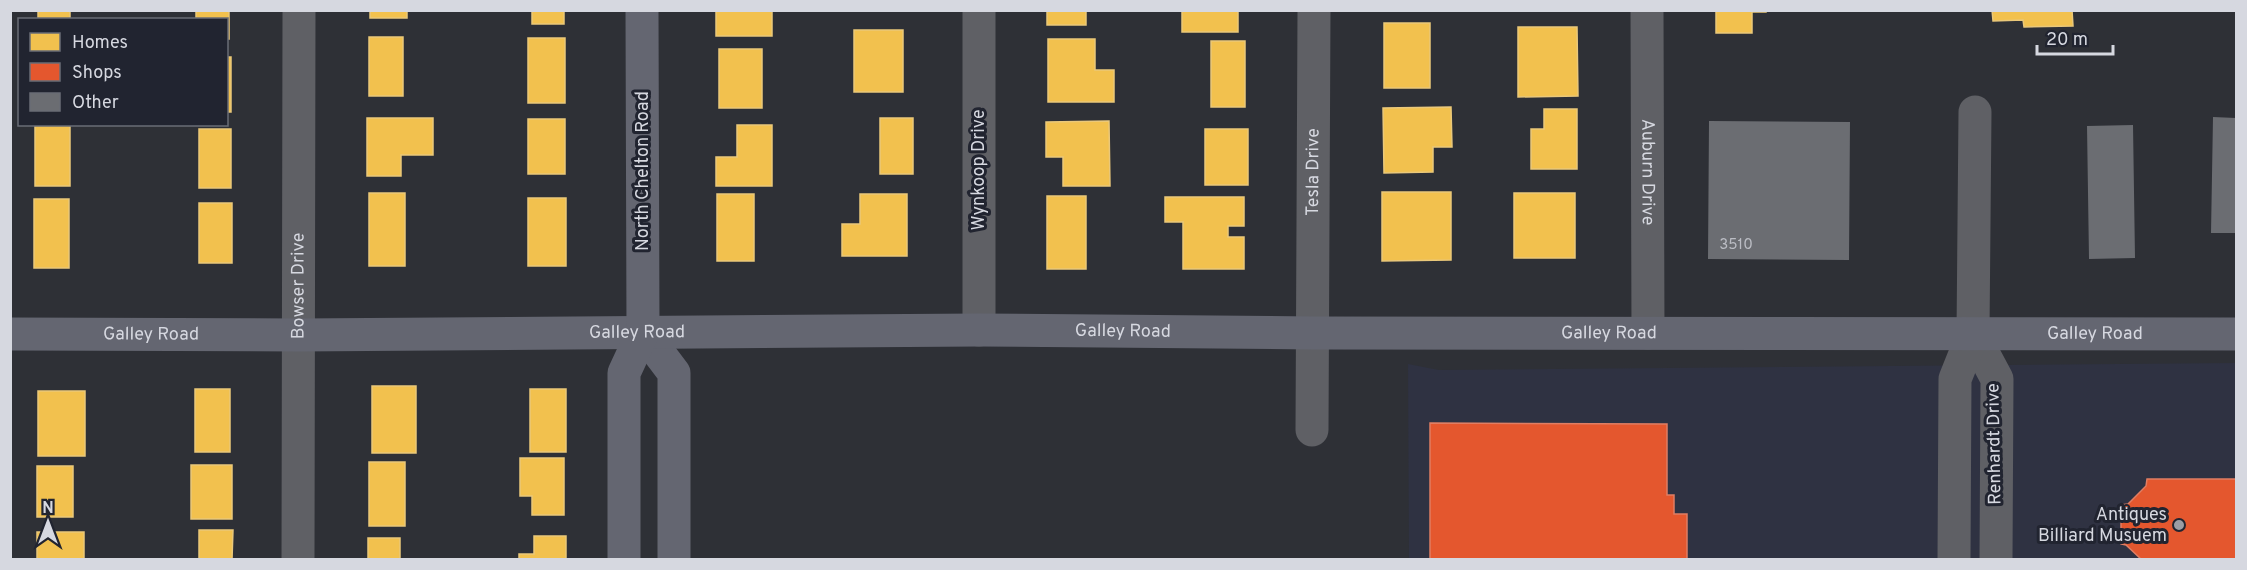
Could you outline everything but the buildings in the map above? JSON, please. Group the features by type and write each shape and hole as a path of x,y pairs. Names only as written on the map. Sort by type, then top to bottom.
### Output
{"main road":[{"name":"North Chelton Road","path":"624,560 624,373 644,332 642,10"},
{"name":"Galley Road","path":"10,334 297,335 979,330 1314,333 2236,334"},
{"path":"644,332 674,373 674,560"}],"street":[{"name":"Bowser Drive","path":"298,560 299,10"},
{"name":"Wynkoop Drive","path":"979,10 979,330"},
{"name":"Tesla Drive","path":"1312,430 1314,10"},
{"name":"Auburn Drive","path":"1647,10 1648,333"},
{"name":"Renhardt Drive","path":"1954,560 1955,379 1973,334 1975,112"},
{"name":"Renhardt Drive","path":"1973,334 1997,379 1996,560"}],"shaded area":[{"path":"2236,363 2236,559 1409,559 1408,364 1439,370"}],"place":[{"name":"Antiques Billiard Musuem","path":"2179,525"}]}
